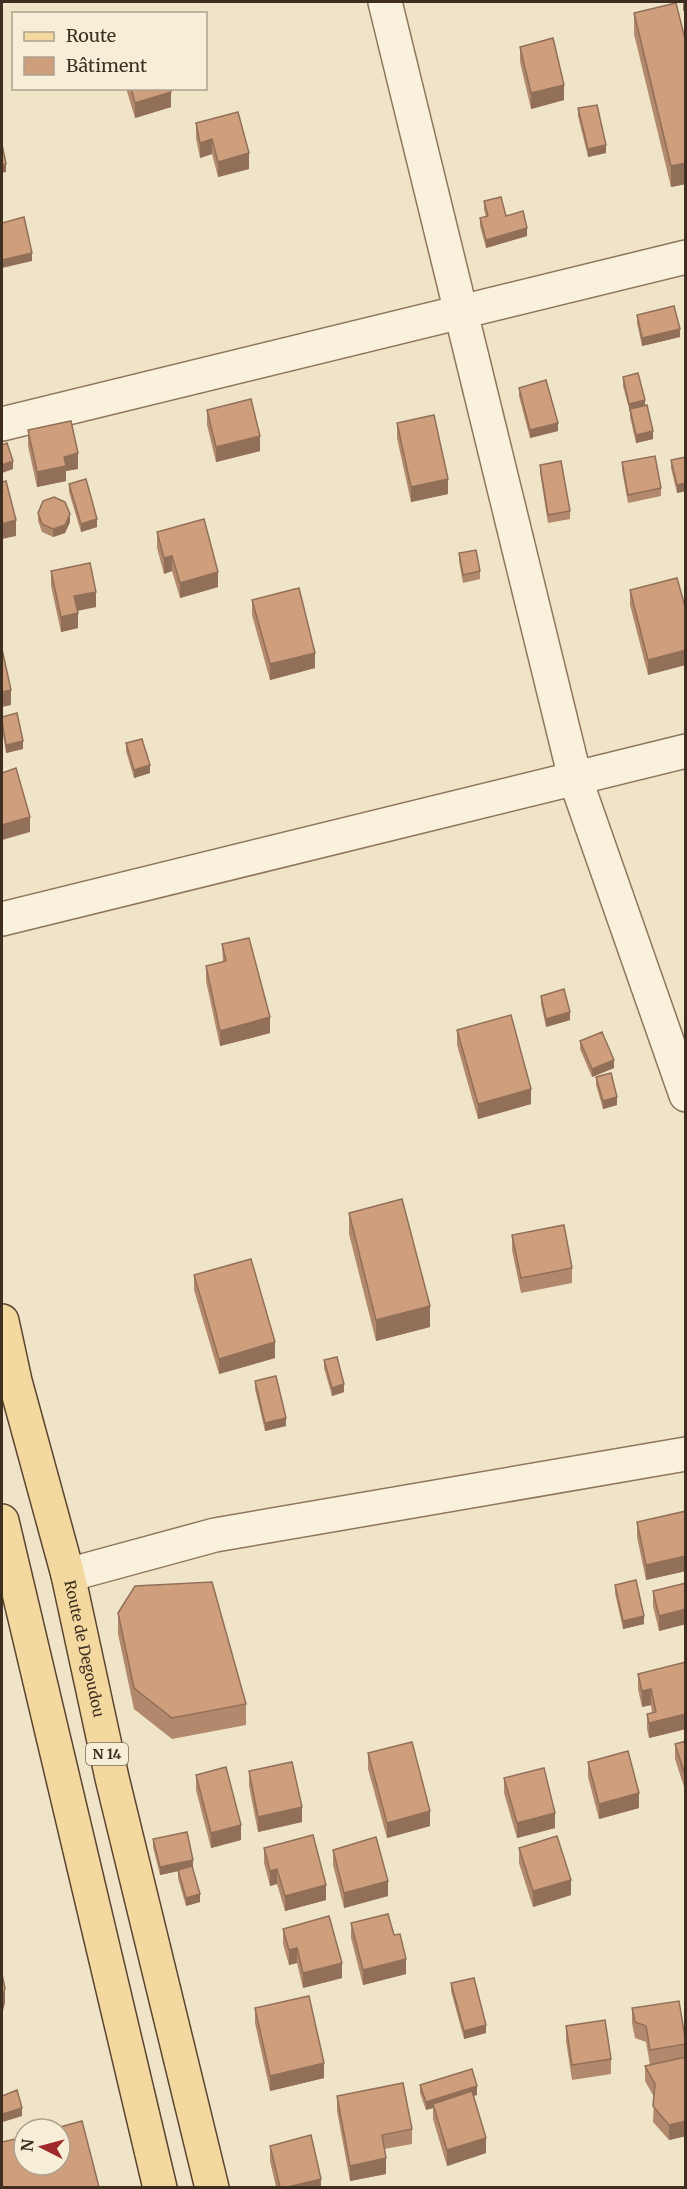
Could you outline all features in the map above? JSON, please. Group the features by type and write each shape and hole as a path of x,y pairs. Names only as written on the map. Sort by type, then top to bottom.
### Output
{"main road":[{"name":"Route de Degoudou","path":"2,1321 15,1381 68,1575 112,1778 212,2187"},
{"path":"2,1521 160,2187"}],"street":[{"path":"385,2 575,778 686,1095"},
{"path":"2,424 686,256"},
{"path":"2,919 686,751"},
{"path":"68,1575 215,1535 686,1454"}],"building":[{"path":"676,3 686,43 686,163 671,166 634,13"},
{"path":"553,38 564,85 531,93 520,47"},
{"path":"132,90 170,90 171,92 135,103"},
{"path":"597,105 606,145 588,149 578,108"},
{"path":"238,112 249,153 218,162 212,139 200,143 196,123"},
{"path":"2,144 6,164 2,165"},
{"path":"501,197 506,216 523,211 527,228 486,240 480,218 488,216 484,201"},
{"path":"24,217 32,253 2,260 2,223"},
{"path":"674,306 680,329 642,338 637,315"},
{"path":"638,373 645,400 629,404 623,377"},
{"path":"546,380 558,423 530,430 519,388"},
{"path":"251,399 260,436 216,447 207,410"},
{"path":"647,405 653,431 636,435 630,409"},
{"path":"434,415 448,479 411,487 397,423"},
{"path":"71,421 78,453 64,457 66,466 37,472 28,430"},
{"path":"7,443 13,461 2,465 2,445"},
{"path":"655,456 661,488 628,495 622,462"},
{"path":"686,457 686,483 677,485 671,460"},
{"path":"561,461 570,511 548,515 540,465"},
{"path":"86,479 97,519 81,524 69,484"},
{"path":"6,481 16,520 2,524 2,482"},
{"path":"54,497 65,502 70,514 65,525 53,529 42,524 38,513 43,501"},
{"path":"204,519 218,572 180,583 172,556 164,558 157,532"},
{"path":"476,550 480,571 463,575 459,553"},
{"path":"90,563 96,592 74,596 78,613 61,617 51,571"},
{"path":"677,578 686,610 686,650 648,660 630,590"},
{"path":"299,588 315,653 270,664 252,600"},
{"path":"2,649 11,690 2,692"},
{"path":"17,713 23,741 6,745 2,717"},
{"path":"142,739 150,765 134,770 126,743"},
{"path":"16,768 30,817 2,825 2,773"},
{"path":"249,938 270,1017 220,1031 206,966 226,961 222,944"},
{"path":"564,989 570,1012 546,1019 541,996"},
{"path":"511,1015 531,1089 478,1104 457,1030"},
{"path":"602,1032 614,1060 592,1069 580,1041"},
{"path":"611,1073 617,1097 603,1101 596,1077"},
{"path":"402,1199 430,1306 376,1320 349,1213"},
{"path":"564,1225 572,1268 521,1278 512,1235"},
{"path":"251,1259 275,1342 219,1359 194,1275"},
{"path":"337,1357 344,1384 332,1388 324,1360"},
{"path":"276,1376 286,1418 265,1423 255,1381"},
{"path":"686,1511 686,1556 646,1565 637,1522"},
{"path":"636,1580 644,1616 623,1621 615,1585"},
{"path":"212,1582 246,1704 172,1718 134,1688 118,1613 135,1586"},
{"path":"686,1583 686,1609 659,1616 653,1591"},
{"path":"686,1662 686,1714 649,1723 647,1714 656,1712 651,1689 642,1691 638,1674"},
{"path":"686,1741 686,1778 675,1744"},
{"path":"412,1742 430,1811 387,1823 368,1753"},
{"path":"628,1751 639,1793 599,1804 588,1762"},
{"path":"292,1762 302,1807 258,1817 249,1771"},
{"path":"226,1767 241,1825 211,1833 196,1775"},
{"path":"544,1768 555,1813 517,1823 504,1778"},
{"path":"187,1832 193,1860 160,1867 153,1839"},
{"path":"313,1835 326,1885 285,1896 277,1869 270,1871 264,1848"},
{"path":"557,1836 571,1880 533,1891 519,1848"},
{"path":"376,1837 388,1881 344,1893 333,1850"},
{"path":"192,1866 200,1894 186,1898 178,1870"},
{"path":"388,1914 394,1935 400,1934 406,1959 363,1970 351,1923"},
{"path":"329,1916 342,1963 303,1973 297,1948 289,1950 283,1929"},
{"path":"2,1974 5,1988 2,2000"},
{"path":"474,1978 486,2025 464,2031 451,1983"},
{"path":"309,1996 324,2063 270,2076 255,2008"},
{"path":"679,2001 686,2044 650,2050 646,2026 635,2022 632,2008"},
{"path":"605,2020 611,2059 572,2065 566,2026"},
{"path":"686,2057 686,2121 669,2125 653,2106 655,2084 645,2066"},
{"path":"472,2069 477,2086 426,2102 420,2085"},
{"path":"403,2083 412,2129 382,2135 386,2158 350,2166 337,2096"},
{"path":"17,2090 22,2108 3,2114 2,2096"},
{"path":"472,2091 486,2138 447,2150 433,2104"},
{"path":"82,2121 99,2187 2,2187 2,2142 12,2140 12,2177 72,2177 72,2124"},
{"path":"311,2135 321,2179 280,2187 270,2146"}]}
